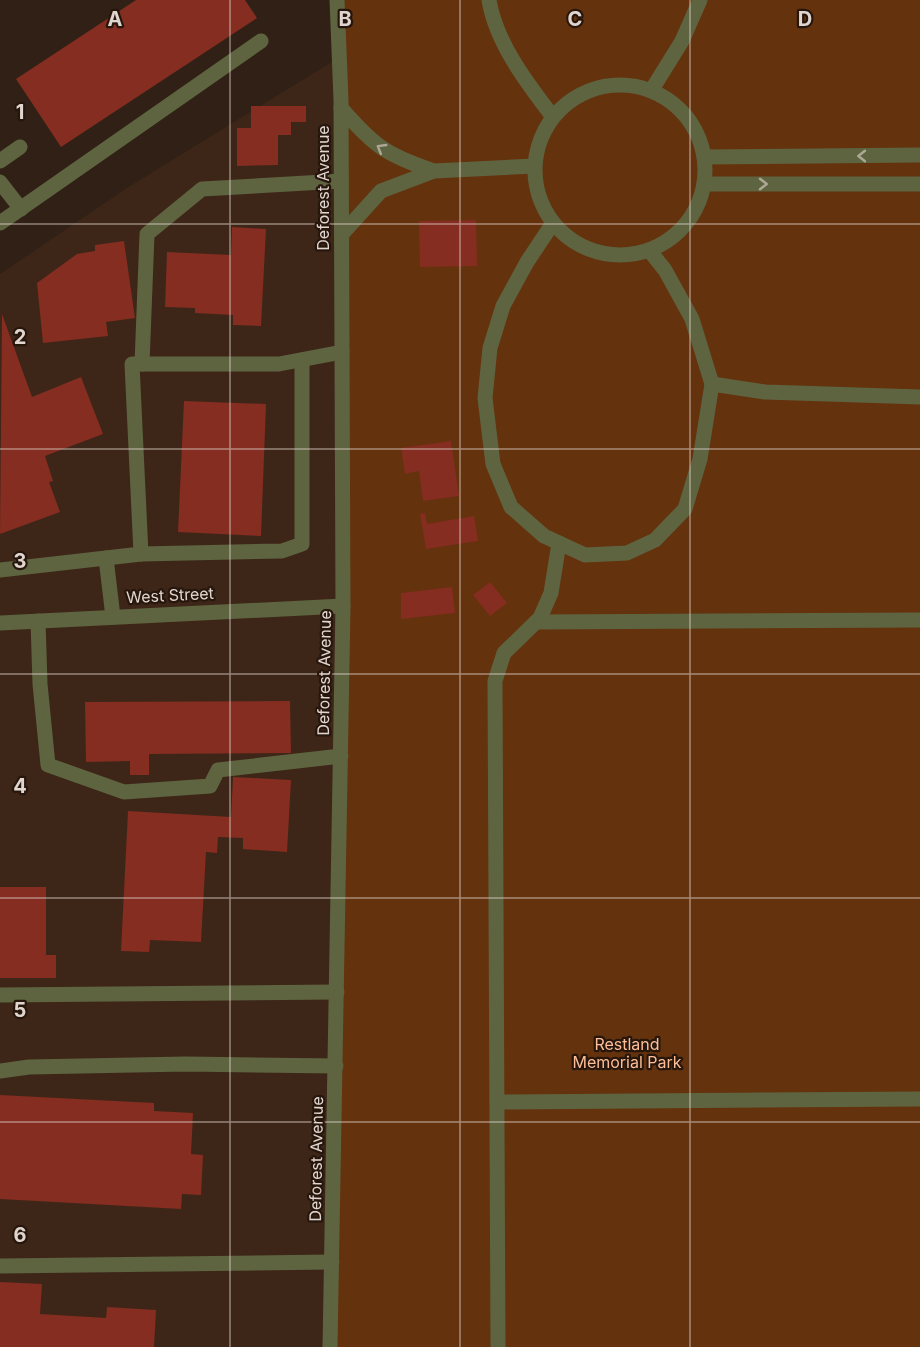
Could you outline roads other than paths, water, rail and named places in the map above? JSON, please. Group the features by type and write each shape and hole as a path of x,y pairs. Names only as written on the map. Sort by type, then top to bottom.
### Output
{"street":[{"name":"Deforest Avenue","path":"330,1347 343,606 341,108 337,0"},
{"path":"489,0 492,14 521,75 553,117"},
{"path":"651,91 682,41 699,0"},
{"path":"0,223 261,41"},
{"path":"624,85 651,91 676,106 695,129 704,157 704,184 698,206 686,225 669,240 649,250 621,255 594,251 569,239 553,223 537,194 534,166 540,140 553,117 573,98 597,87 624,85"},
{"path":"341,108 371,142 400,160 434,171"},
{"path":"0,161 20,147"},
{"path":"704,157 920,155"},
{"path":"342,234 381,191 434,171 534,166"},
{"path":"142,364 147,234 202,189 341,181"},
{"path":"0,182 21,209"},
{"path":"704,184 920,184"},
{"path":"553,223 527,262 503,306 490,348 485,398 493,464 511,507 544,536 585,555 627,553 655,540 685,509 700,459 712,384 692,319 665,270 649,250"},
{"path":"141,554 132,364 279,364 342,352"},
{"path":"0,570 141,554 282,551 302,544 302,360"},
{"path":"712,384 765,392 920,397"},
{"path":"498,1347 495,681 504,653 540,618 551,593 559,543"},
{"path":"106,558 113,616"},
{"name":"West Street","path":"0,623 343,606"},
{"path":"536,622 920,620"},
{"path":"38,621 40,684 48,765 124,792 210,786 218,770 340,756"},
{"path":"0,995 337,993"},
{"path":"0,1071 29,1067 175,1064 336,1066"},
{"path":"497,1102 920,1098"},
{"path":"0,1266 332,1263"}],"park label":[{"name":"Restland Memorial Park","path":"627,1053"}]}
